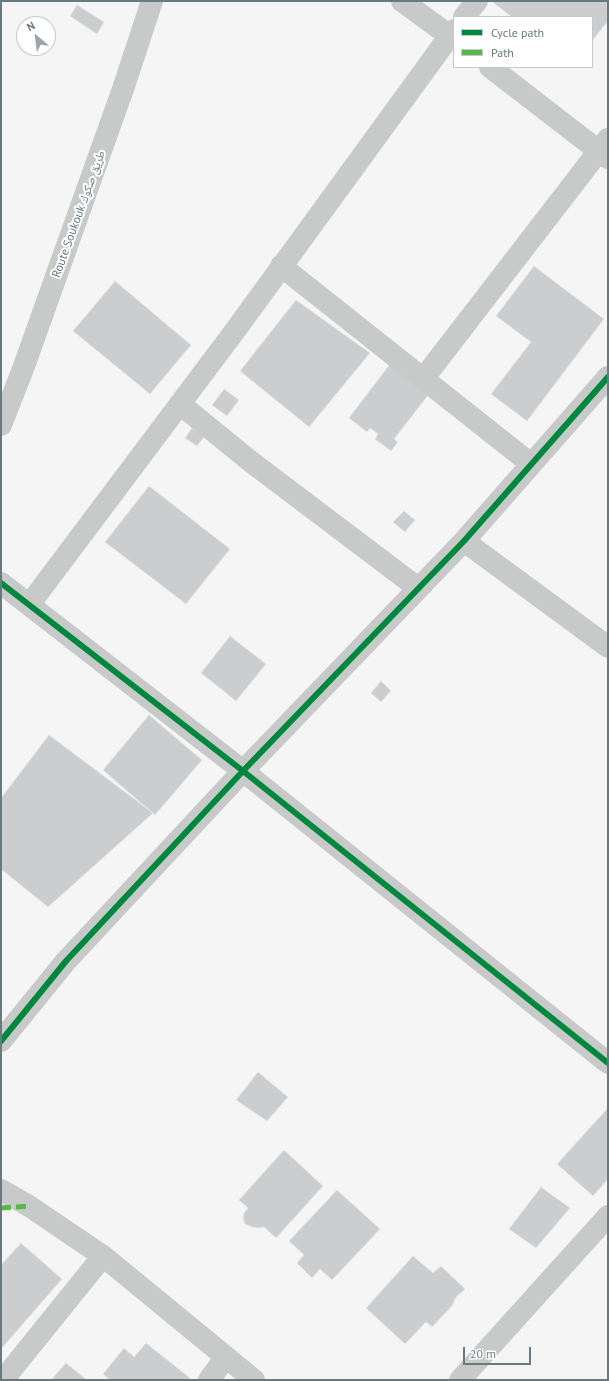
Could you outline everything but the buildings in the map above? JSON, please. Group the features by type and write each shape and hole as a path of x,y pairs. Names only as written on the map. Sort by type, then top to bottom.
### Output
{"street":[{"name":"Route Soukouk طريق صكوك","path":"1,425 23,369 121,96 152,1"},
{"path":"29,605 180,404 452,35 402,1"},
{"path":"465,16 477,1"},
{"path":"423,379 605,149 491,68"},
{"path":"281,266 531,464"},
{"path":"1,1041 66,961 243,771 464,541 608,377"},
{"path":"180,404 250,461 418,588"},
{"path":"464,541 608,647"},
{"path":"1,583 243,771 608,1063"},
{"path":"1,1190 29,1206 103,1256 254,1380"},
{"path":"460,1380 608,1216"},
{"path":"3,1380 103,1256"},
{"path":"209,1380 226,1357"}],"marked path":[{"path":"1,1208 29,1206"}],"cycle path":[{"path":"1,1041 66,961 243,771 464,541 608,377"},
{"path":"1,583 243,771 608,1063"}]}
